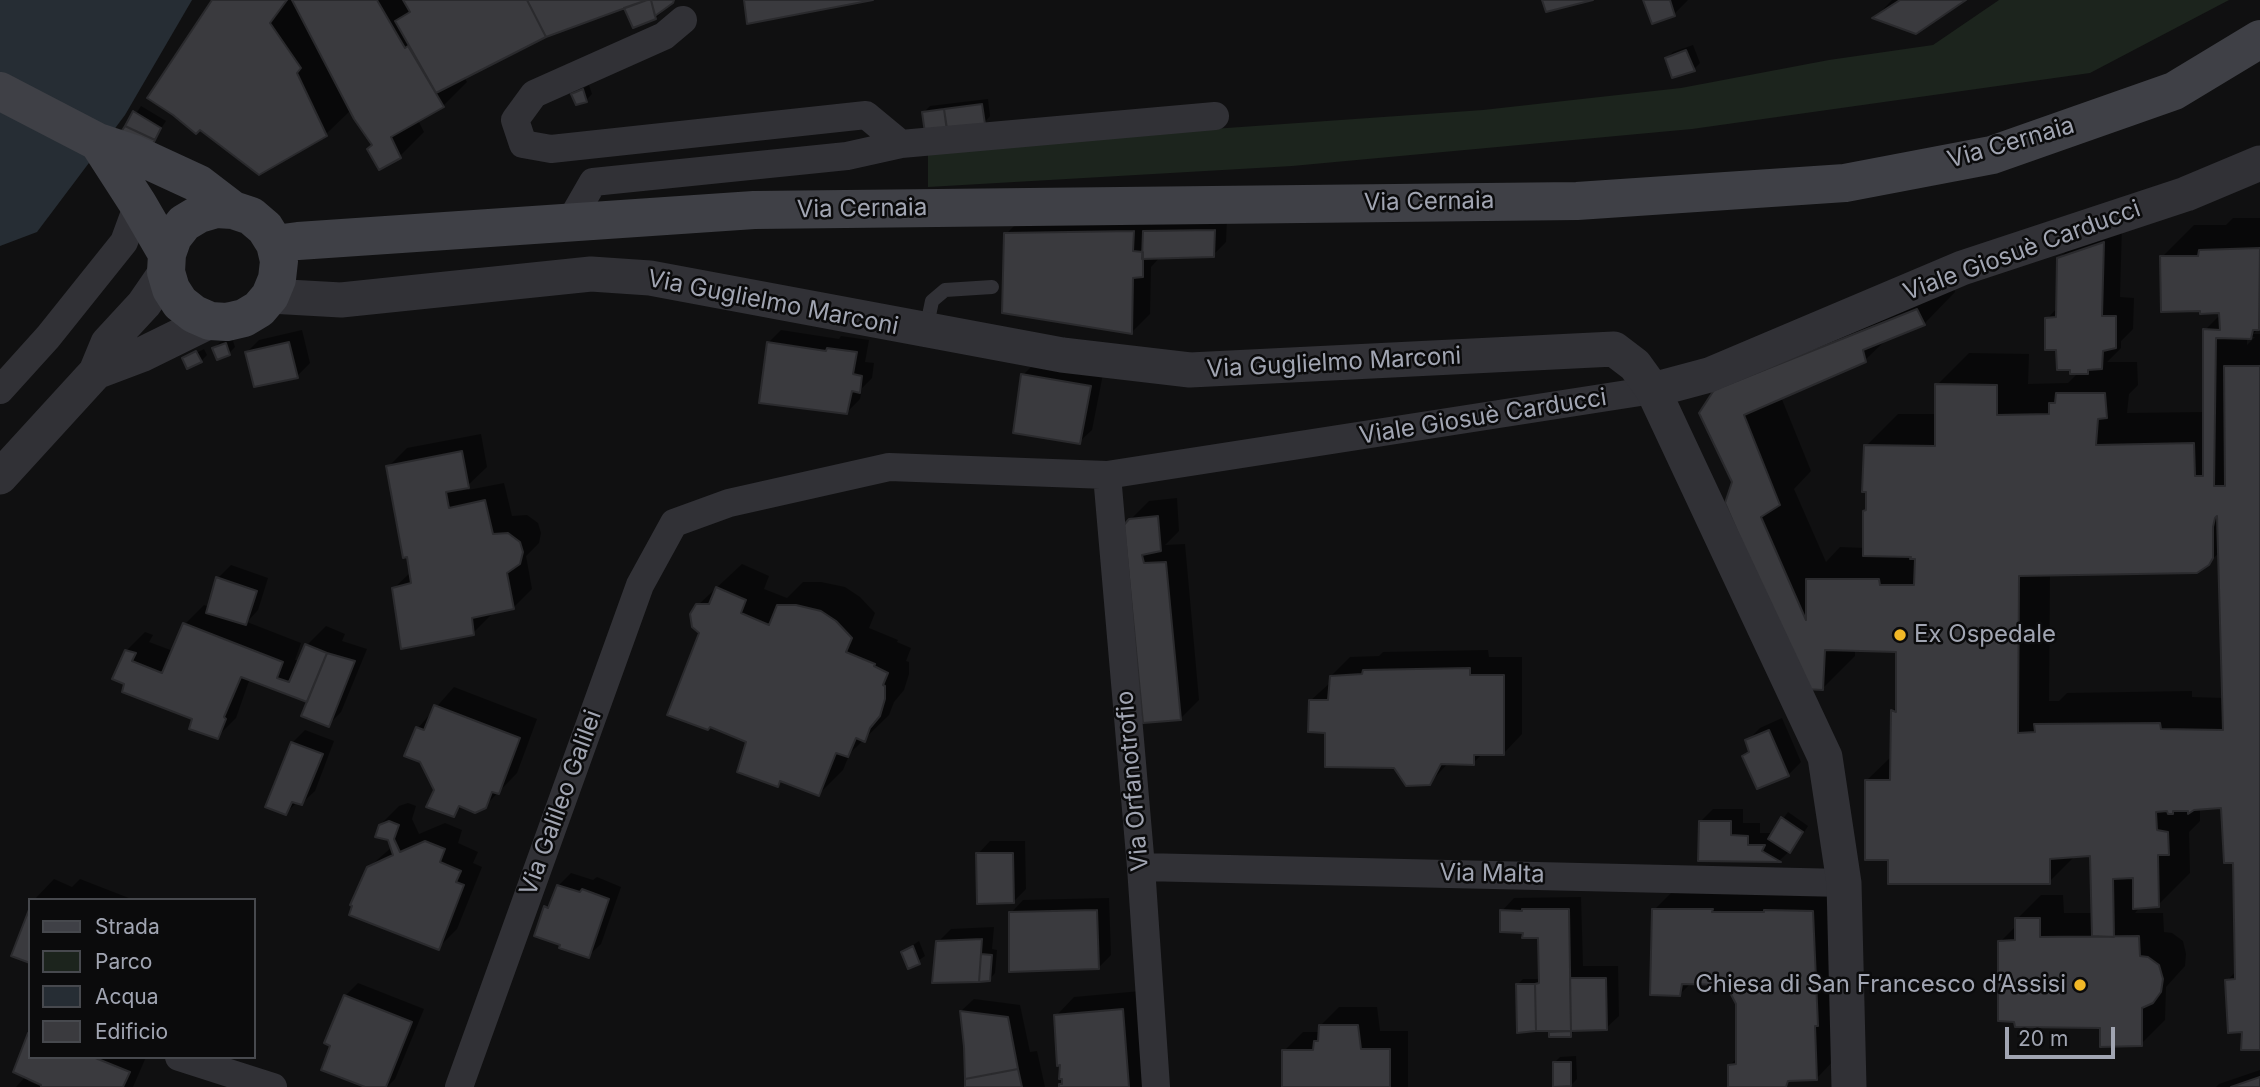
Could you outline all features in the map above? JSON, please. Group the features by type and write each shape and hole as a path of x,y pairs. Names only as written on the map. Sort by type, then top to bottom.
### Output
{"main road":[{"name":"Via Cernaia","path":"275,244 754,210 1577,201 1845,183 1992,155 2174,90 2260,39"},
{"path":"0,91 98,142 131,178 167,263 171,289 180,303 194,314 210,321 227,322 244,318 258,309 270,296 277,279 279,261 275,244 265,228 251,216 233,210 200,184 131,178"},
{"path":"167,263 173,237 184,223 207,211 233,210"}],"street":[{"path":"683,20 664,36 534,94 515,120 523,144 551,149 866,115 901,144"},
{"name":"Via Cernaia","path":"570,222 593,182 848,156 901,144 1215,116"},
{"name":"Viale Giosuè Carducci","path":"674,523 729,503 889,467 1107,475 1653,390 1709,375 1962,268 2186,194 2260,163"},
{"path":"0,390 48,337 124,242 131,178"},
{"path":"0,477 96,372 108,343 144,304 167,263"},
{"name":"Via Guglielmo Marconi","path":"270,296 341,300 591,274 650,278 1062,355 1191,370 1614,349 1635,365 1653,390 1825,757 1844,883 1849,1087"},
{"path":"96,372 142,355 171,338 210,321"},
{"name":"Via Orfanotrofio","path":"1107,475 1141,867 1156,1087"},
{"name":"Via Galileo Galilei","path":"459,1087 640,585 674,523"},
{"name":"Via Malta","path":"1141,867 1844,883"},
{"path":"184,1059 273,1087"}],"lane":[{"path":"926,331 932,301 945,289 992,287"}],"green space":[{"path":"1999,0 2229,0 2090,73 1692,129 1292,166 928,187 928,149 1483,110 1681,88 1829,60 1933,45"}],"water":[{"path":"0,0 192,0 125,115 37,232 0,246"}],"building":[{"path":"212,0 287,0 270,23 301,68 297,73 327,136 259,175 200,130 196,134 147,98"},
{"path":"292,0 377,0 444,107 391,137 401,158 379,170 367,149 372,145 354,119"},
{"path":"403,0 527,0 546,37 436,93 395,21 410,12"},
{"path":"527,0 647,0 546,37"},
{"path":"651,0 656,19 633,28 624,8"},
{"path":"651,0 674,0 655,16"},
{"path":"744,0 873,0 747,24"},
{"path":"1542,0 1593,0 1546,12"},
{"path":"1643,0 1670,0 1675,16 1652,24"},
{"path":"1900,0 1966,0 1916,34 1872,18"},
{"path":"1686,50 1695,71 1672,78 1665,58"},
{"path":"583,89 587,102 576,105 571,94"},
{"path":"982,104 985,124 947,129 944,109"},
{"path":"944,109 947,131 925,133 922,112"},
{"path":"133,111 161,128 155,140 125,126"},
{"path":"125,126 155,140 151,148 121,132"},
{"path":"1215,230 1214,257 1142,259 1143,231"},
{"path":"1134,231 1133,251 1143,252 1143,277 1133,278 1132,334 1002,313 1004,233"},
{"path":"2104,242 2102,316 2116,316 2116,348 2103,351 2102,369 2088,370 2088,374 2070,374 2070,370 2057,370 2056,350 2045,350 2045,318 2056,317 2057,258"},
{"name":"Ex Ospedale","path":"2260,248 2259,330 2253,330 2251,339 2216,338 2214,486 2225,486 2224,366 2260,366 2260,1050 2241,1050 2242,1032 2228,1033 2225,980 2235,979 2233,863 2224,863 2221,808 2194,810 2188,814 2188,811 2173,811 2173,814 2168,814 2167,811 2156,812 2157,830 2168,832 2169,855 2158,855 2159,907 2133,909 2133,878 2113,879 2114,937 2092,936 2090,856 2050,859 2050,884 1888,884 1888,860 1865,860 1865,780 1890,780 1891,710 1896,712 1896,652 1825,650 1823,690 1804,689 1725,503 1732,482 1699,413 1714,390 1917,309 1925,325 1863,350 1866,362 1744,415 1780,505 1761,517 1806,620 1806,579 1879,579 1880,585 1914,585 1915,559 1863,556 1863,511 1866,510 1866,492 1862,492 1864,445 1935,446 1935,384 1997,385 1997,415 2049,414 2049,403 2055,403 2056,393 2105,393 2107,418 2098,419 2096,445 2194,443 2195,476 2203,476 2203,329 2220,330 2219,313 2161,312 2160,256 2198,256 2199,250","holes":["2217,516 2223,730 2161,729 2160,723 2034,724 2035,732 2018,733 2019,576 2197,573 2209,565 2213,558 2213,527"]},
{"path":"289,342 298,378 254,387 245,352"},
{"path":"767,342 826,351 827,348 857,352 853,374 862,376 860,393 852,391 847,414 759,403"},
{"path":"226,343 230,355 217,360 212,348"},
{"path":"196,351 202,362 187,369 182,358"},
{"path":"1021,374 1091,386 1080,444 1013,433"},
{"path":"462,451 469,488 446,492 449,508 485,500 493,534 508,533 520,542 523,552 520,564 507,573 514,609 472,618 474,635 401,649 392,588 411,583 407,557 403,558 386,466"},
{"path":"1158,516 1161,551 1142,555 1144,563 1166,562 1181,720 1143,723 1124,525 1129,519"},
{"path":"216,577 257,591 246,625 206,613"},
{"path":"716,587 746,600 741,613 769,625 777,605 796,605 821,611 836,621 852,638 846,652 875,664 874,666 888,673 883,685 885,699 880,716 870,728 865,742 856,738 848,757 836,753 819,796 780,781 778,787 737,772 746,742 710,727 708,730 667,715 699,633 692,627 690,614 696,604 709,604"},
{"path":"183,623 283,662 277,678 289,682 305,644 327,653 307,702 241,677 218,739 189,729 192,719 122,692 124,684 112,679 125,650 136,653 132,661 162,673"},
{"path":"327,653 355,661 329,727 301,716"},
{"path":"1470,668 1470,675 1504,675 1504,755 1474,755 1474,765 1441,764 1430,785 1406,786 1394,768 1325,767 1325,733 1308,732 1309,700 1328,700 1330,676 1362,674 1363,670"},
{"path":"434,705 520,738 499,794 492,792 486,808 475,813 459,806 454,817 426,807 434,790 420,762 404,756 416,727 424,730"},
{"path":"1769,730 1789,776 1757,789 1742,756 1749,752 1745,740"},
{"path":"291,742 323,754 302,805 292,802 286,815 265,807"},
{"path":"1781,817 1803,832 1790,853 1768,839"},
{"path":"389,821 399,825 394,839 400,852 425,841 445,849 440,862 461,871 456,882 464,885 439,950 349,915 350,905 367,867 393,855 388,840 375,837 379,825"},
{"path":"1699,821 1731,821 1731,835 1748,836 1748,845 1765,845 1762,851 1781,862 1698,861"},
{"path":"976,853 1013,853 1014,903 977,904"},
{"path":"557,885 580,892 582,889 609,899 589,958 534,936 544,906 548,908"},
{"path":"1569,909 1571,1031 1536,1031 1538,938 1522,938 1523,933 1500,932 1500,910"},
{"path":"1652,909 1713,909 1712,912 1813,911 1818,1026 1815,1026 1817,1080 1788,1081 1786,1087 1728,1087 1728,1065 1736,1064 1736,1004 1726,985 1682,984 1680,996 1650,995"},
{"path":"1097,910 1099,969 1009,972 1009,912"},
{"path":"28,912 28,962 11,956"},
{"name":"Chiesa di San Francesco d’Assisi","path":"2015,918 2040,918 2040,937 2139,936 2140,956 2148,957 2159,965 2163,979 2161,992 2153,1003 2142,1008 2142,1046 2100,1047 2100,1028 2015,1027 2014,1022 1998,1021 1998,941 2015,940"},
{"path":"982,939 979,982 932,983 936,941"},
{"path":"913,946 920,964 908,969 901,952"},
{"path":"981,954 992,955 990,981 979,982"},
{"path":"1570,978 1606,978 1607,1030 1571,1031"},
{"path":"1516,984 1535,984 1536,1031 1517,1033"},
{"path":"344,995 412,1022 386,1087 365,1087 321,1070 330,1046 324,1043"},
{"path":"1123,1009 1129,1087 1059,1087 1062,1079 1059,1079 1060,1065 1057,1066 1054,1015"},
{"path":"960,1011 1008,1017 1018,1069 965,1079"},
{"path":"1319,1025 1358,1025 1361,1049 1390,1049 1390,1087 1282,1087 1282,1050 1313,1050 1314,1041 1318,1041"},
{"path":"1571,1031 1571,1037 1549,1037 1549,1032"},
{"path":"28,1033 28,1059 98,1059 130,1072 123,1087 41,1087 13,1072"},
{"path":"1553,1062 1571,1062 1571,1086 1553,1087"},
{"path":"1018,1069 1022,1087 965,1087 965,1079"},
{"path":"2260,1077 2260,1087 2231,1087"}],"place":[{"name":"Ex Ospedale","path":"1900,635"},
{"name":"Chiesa di San Francesco d’Assisi","path":"2080,985"}]}
